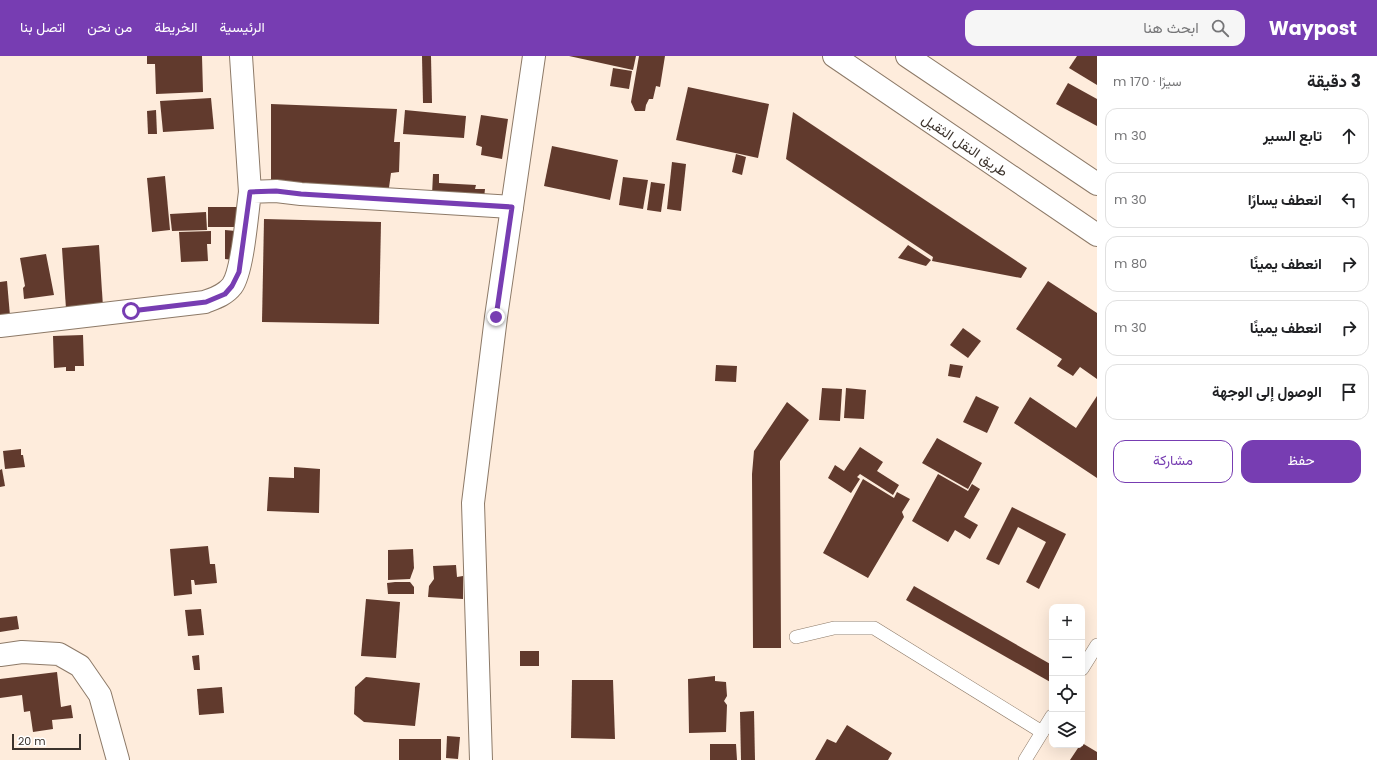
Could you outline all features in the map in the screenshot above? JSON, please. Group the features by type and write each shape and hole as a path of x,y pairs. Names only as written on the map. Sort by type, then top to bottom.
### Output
{"main road":[{"path":"0,326 206,302 225,294 232,286 239,272 250,192 241,56"},
{"path":"481,760 473,503 496,317 534,56"},
{"name":"طريق النقل الثقيل","path":"834,56 1097,234"},
{"path":"907,56 1097,184"},
{"path":"250,192 276,191 301,194 512,207"},
{"path":"0,655 22,652 59,654 80,666 100,695 118,760"}],"lane":[{"path":"796,637 834,628 874,628 1042,732"},
{"path":"1085,664 1097,645"},
{"path":"1025,760 1049,721"}],"building":[{"path":"147,56 202,56 203,92 156,94 155,64 147,64"},
{"path":"422,56 431,56 432,103 423,103"},
{"path":"569,56 636,56 633,70"},
{"path":"639,56 665,56 660,87 656,86 653,99 649,99 645,111 635,111 631,102"},
{"path":"1077,56 1097,56 1097,85 1069,68"},
{"path":"613,68 632,71 629,89 610,86"},
{"path":"1068,83 1097,99 1097,126 1056,104"},
{"path":"688,87 769,104 758,158 676,140"},
{"path":"211,98 214,129 163,132 160,101"},
{"path":"271,104 397,109 394,142 400,142 399,172 391,173 388,195 271,180"},
{"path":"156,110 157,134 148,134 147,111"},
{"path":"405,110 466,116 464,138 403,134"},
{"path":"793,112 1027,268 1021,278 932,261 933,257 786,159"},
{"path":"481,115 508,119 502,159 481,155 482,147 476,145"},
{"path":"552,146 618,160 610,200 544,186"},
{"path":"736,154 746,157 742,175 732,172"},
{"path":"672,162 686,164 681,211 667,209"},
{"path":"433,174 439,174 439,183 476,185 475,189 485,189 484,198 432,195"},
{"path":"165,176 170,230 152,232 147,178"},
{"path":"623,177 648,180 643,209 619,205"},
{"path":"651,182 665,184 661,212 647,210"},
{"path":"208,207 240,207 240,227 208,227"},
{"path":"206,212 207,230 172,231 170,214"},
{"path":"264,219 381,222 379,324 262,322"},
{"path":"225,230 236,231 234,260 225,259"},
{"path":"211,231 211,244 207,244 208,261 181,262 179,232"},
{"path":"99,245 103,307 66,309 62,248"},
{"path":"908,245 931,260 926,266 898,258"},
{"path":"46,254 54,295 24,299 23,288 25,286 20,258"},
{"path":"7,281 10,316 0,317 0,282"},
{"path":"1048,281 1097,313 1097,379 1080,367 1073,376 1057,366 1062,359 1016,329"},
{"path":"963,328 981,341 968,358 950,345"},
{"path":"83,335 84,366 75,366 75,371 66,371 66,367 54,368 53,336"},
{"path":"950,364 963,366 960,378 948,376"},
{"path":"716,365 737,366 736,382 715,381"},
{"path":"822,388 842,389 840,421 819,420"},
{"path":"846,388 866,390 864,419 844,418"},
{"path":"976,396 999,407 987,433 963,422"},
{"path":"1097,396 1097,478 1014,423 1030,397 1076,428"},
{"path":"787,402 809,420 780,461 781,648 753,648 752,474 754,451"},
{"path":"937,438 982,463 968,489 922,463"},
{"path":"860,447 883,462 877,471 899,485 893,495 860,474 857,477 860,479 851,493 828,478 835,465 844,471"},
{"path":"21,449 21,455 23,455 25,467 5,469 3,451"},
{"path":"294,467 320,469 319,513 267,511 269,477 294,478"},
{"path":"2,469 5,486 0,487 0,470"},
{"path":"938,474 968,491 972,484 980,489 964,517 978,525 970,539 955,530 948,542 912,521"},
{"path":"863,479 894,498 897,492 910,499 902,512 904,517 868,578 823,553"},
{"path":"1012,507 1066,534 1039,589 1026,582 1046,542 1018,527 999,565 986,559"},
{"path":"208,546 210,564 215,564 217,583 195,585 194,580 191,580 192,594 174,596 170,549"},
{"path":"413,549 414,568 410,579 388,580 388,550"},
{"path":"456,565 457,577 463,576 463,599 428,597 429,586 434,579 433,566"},
{"path":"410,582 414,587 414,594 388,594 387,583"},
{"path":"914,586 1049,663 1049,681 906,600"},
{"path":"366,599 400,602 396,658 361,656"},
{"path":"201,609 204,635 188,636 185,610"},
{"path":"17,616 19,629 0,632 0,618"},
{"path":"520,651 539,651 539,666 520,666"},
{"path":"199,655 200,670 194,670 192,656"},
{"path":"57,672 61,707 71,705 73,718 52,720 53,729 33,732 30,711 24,712 22,695 0,698 0,679"},
{"path":"715,676 715,681 726,682 727,696 724,701 727,705 726,732 689,733 688,679"},
{"path":"366,677 420,683 415,726 364,722 354,714 355,687"},
{"path":"572,680 613,680 615,739 571,738"},
{"path":"222,687 224,713 199,715 197,689"},
{"path":"754,711 755,760 741,760 740,712"},
{"path":"847,725 892,753 888,760 815,760 827,739 836,743"},
{"path":"447,736 460,737 458,759 446,758"},
{"path":"399,739 441,739 441,760 399,760"},
{"path":"710,744 736,744 737,760 710,760"},
{"path":"1085,745 1097,752 1097,760 1070,760 1078,748 1085,748"}],"route":[{"path":"131,311 206,302 225,294 232,286 239,272 250,192 276,191 301,194 512,207 496,317"}]}
